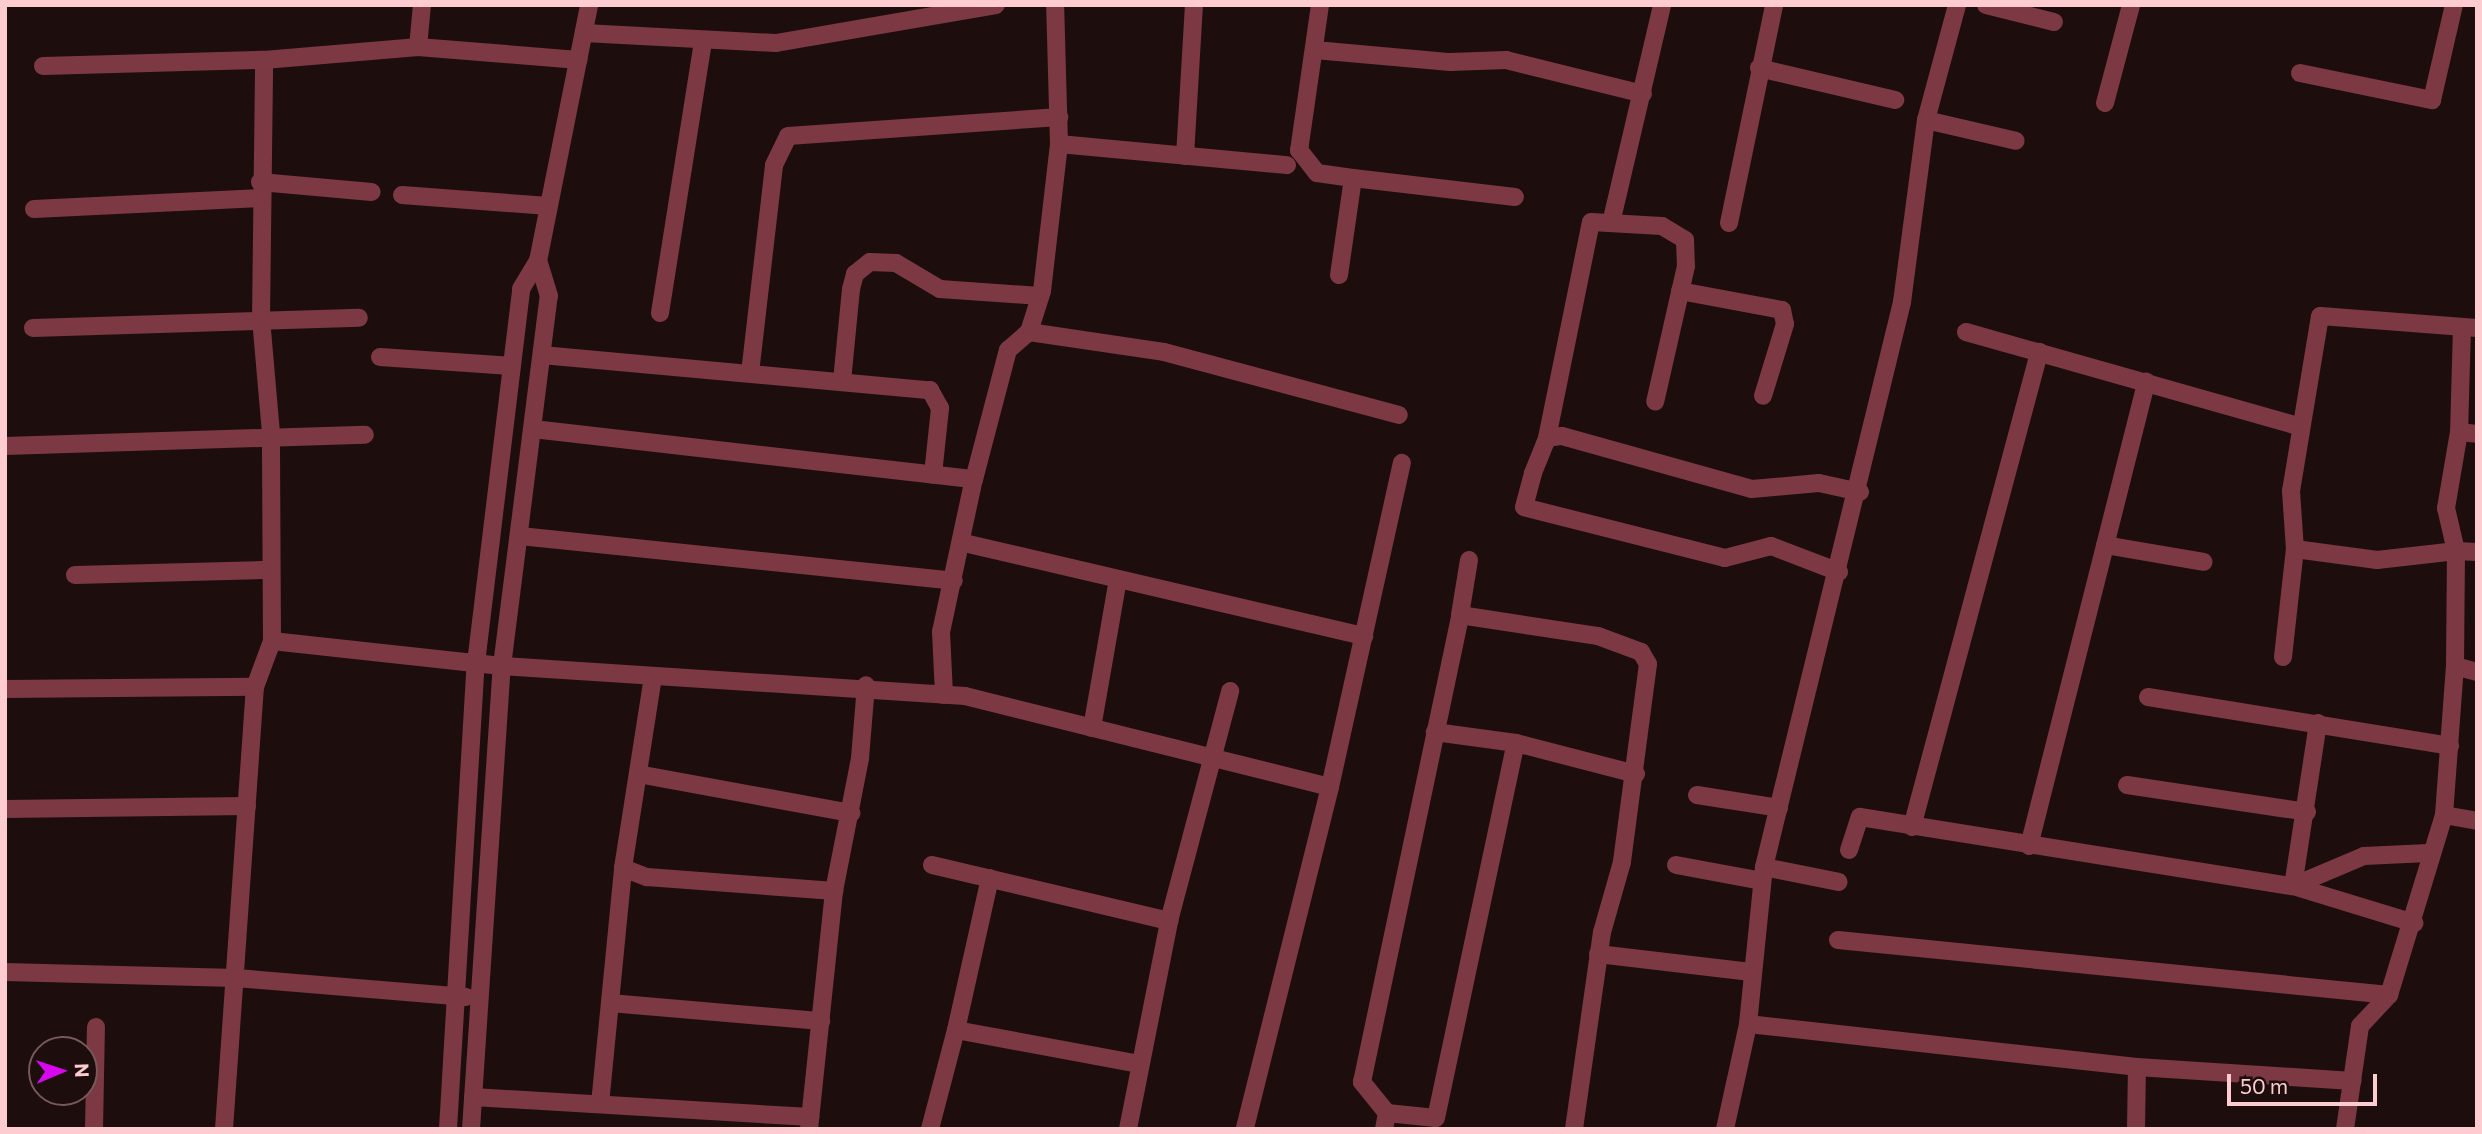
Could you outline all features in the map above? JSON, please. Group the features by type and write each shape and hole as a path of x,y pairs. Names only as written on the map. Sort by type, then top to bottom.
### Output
{"street":[{"path":"418,47 422,5"},
{"path":"448,1129 476,663 521,289 538,261 589,5"},
{"path":"584,33 776,43 840,36 996,5"},
{"path":"944,695 941,632 964,543 974,479 1008,349 1029,332 1040,296 1059,144 1055,5"},
{"path":"1185,156 1194,5"},
{"path":"1320,5 1299,150 1317,173 1515,197"},
{"path":"1611,223 1643,94 1661,5"},
{"path":"1729,223 1774,5"},
{"path":"1724,1129 1748,1024 1751,972 1763,874 1860,492 1902,302 1926,120 1957,5"},
{"path":"1986,5 2054,22"},
{"path":"2105,103 2131,5"},
{"path":"2300,74 2432,100 2454,5"},
{"path":"660,313 703,40"},
{"path":"43,66 264,60 418,47 578,60"},
{"path":"1315,50 1450,62 1507,60 1643,94"},
{"path":"224,1129 255,687 272,641 271,433 261,318 264,60"},
{"path":"1759,68 1895,100"},
{"path":"750,373 774,165 788,136 1059,117"},
{"path":"1926,120 2016,141"},
{"path":"1059,144 1287,165"},
{"path":"1339,275 1353,178"},
{"path":"34,209 261,190 372,192"},
{"path":"402,194 549,206"},
{"path":"1655,402 1687,250 1677,231 1591,222 1547,438 1524,507 1725,558 1772,546 1839,572"},
{"path":"471,1129 502,666 549,296 538,261"},
{"path":"842,381 851,289 855,274 870,262 902,266 940,289 1040,296"},
{"path":"1680,291 1782,310 1785,324 1763,396"},
{"path":"2283,657 2295,549 2291,491 2319,316 2469,327 2468,433 2446,508 2456,551 2455,666 2444,815 2428,853 2414,923 2389,995 2360,1026 2345,1129"},
{"path":"33,328 261,318 359,318"},
{"path":"1966,331 2301,427"},
{"path":"1029,332 1164,352 1399,415"},
{"path":"1912,827 2039,352"},
{"path":"542,355 930,390 940,408 933,475"},
{"path":"380,357 512,366"},
{"path":"2029,846 2146,382"},
{"path":"533,429 974,479"},
{"path":"5,446 271,433 365,435"},
{"path":"1547,438 1571,437 1752,489 1819,482 1860,492"},
{"path":"1245,1129 1330,787 1402,463"},
{"path":"520,536 954,581"},
{"path":"964,543 1364,636"},
{"path":"2105,545 2204,562"},
{"path":"2295,549 2377,560 2456,551 2477,552"},
{"path":"1469,561 1362,1082 1386,1121 1436,1118 1516,743"},
{"path":"75,575 271,570"},
{"path":"1092,728 1118,579"},
{"path":"1460,615 1598,636 1641,652 1648,686 1636,774 1598,954 1574,1129"},
{"path":"272,641 502,666 653,676 866,685 944,695 1092,728 1330,787"},
{"path":"2455,666 2477,672"},
{"path":"600,1104 623,868 653,676"},
{"path":"473,1097 600,1104 810,1123 834,891 850,813 866,685"},
{"path":"5,688 255,687"},
{"path":"1128,1129 1169,921 1217,759 1230,691"},
{"path":"2148,697 2450,746"},
{"path":"2292,886 2307,813 2318,723"},
{"path":"1435,732 1516,743 1636,774"},
{"path":"638,774 850,813"},
{"path":"2127,785 2307,813"},
{"path":"1697,795 1779,808"},
{"path":"5,809 247,806"},
{"path":"2444,815 2477,821"},
{"path":"1849,850 1860,817 2292,886 2414,923"},
{"path":"2292,886 2364,856 2428,853"},
{"path":"932,865 1169,921"},
{"path":"1676,865 1839,882"},
{"path":"623,868 647,877 834,891"},
{"path":"930,1129 956,1030 990,878"},
{"path":"1838,940 2389,995"},
{"path":"1598,954 1751,972"},
{"path":"5,972 236,978 480,998"},
{"path":"610,1003 821,1021"},
{"path":"1748,1024 2137,1067 2353,1081"},
{"path":"94,1129 96,1027"},
{"path":"956,1030 1140,1064"},
{"path":"2136,1129 2137,1067"}]}
